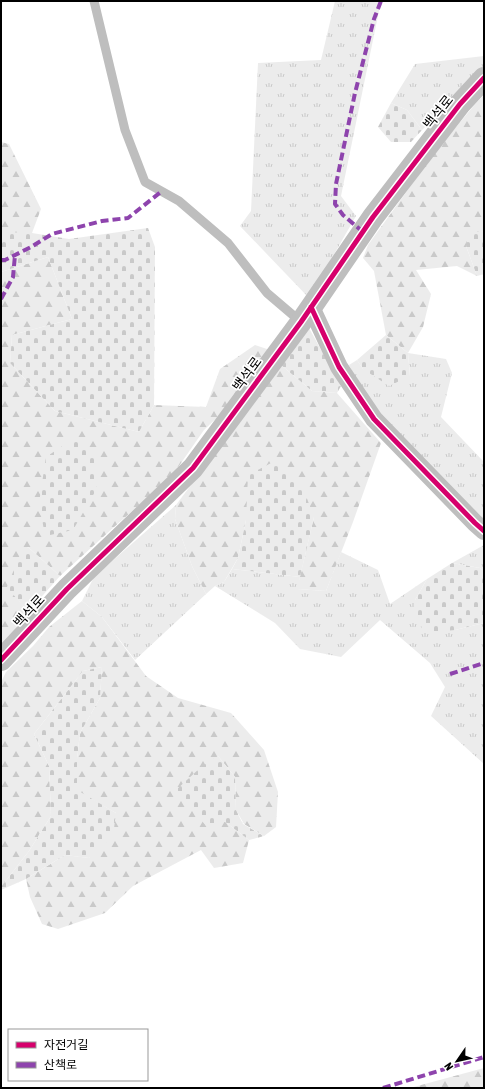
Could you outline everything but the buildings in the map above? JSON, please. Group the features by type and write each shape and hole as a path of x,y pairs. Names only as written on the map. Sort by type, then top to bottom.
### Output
{"street":[{"name":"백석로","path":"1,660 67,589 192,468 306,315 373,217 460,104 484,78"},
{"path":"306,315 374,419 484,531"}],"lane":[{"path":"94,1 125,130 145,182 179,201 228,243 267,293 306,315"}],"green space":[{"path":"335,1 381,1 341,196 356,216 309,298 240,226 251,211 258,63 321,60"},
{"path":"484,56 484,68 422,130 407,110 391,103 415,64"},
{"path":"484,95 484,231 466,246 477,276 457,266 416,270 431,294 423,327 408,353 386,335 374,271 363,258 368,245 433,155"},
{"path":"391,103 407,110 422,130 411,142 391,142 378,127"},
{"path":"1,142 9,144 41,209 32,233 1,233"},
{"path":"148,228 155,247 154,405 139,432 55,411 10,363 12,335 72,319 48,257 1,272 1,232 32,233 69,239"},
{"path":"484,231 484,274 477,276 466,246 469,233"},
{"path":"48,257 72,319 12,335 10,363 55,411 139,432 154,405 206,407 220,369 255,345 270,350 226,409 204,430 172,476 60,576 28,547 8,587 28,612 1,647 1,272"},
{"path":"309,328 341,386 337,393 312,391 281,365"},
{"path":"386,335 408,353 410,376 389,386 363,369 357,360"},
{"path":"408,353 446,359 452,373 441,417 484,462 484,523 368,401 349,365 357,360 363,369 410,376"},
{"path":"281,365 312,391 337,393 381,443 353,522 326,591 297,589 314,517 246,520 238,558 224,582 215,586 206,594 192,566 175,519 176,505"},
{"path":"73,439 98,456 96,490 73,530 50,535 44,530 39,503 46,457"},
{"path":"273,462 303,488 314,517 300,577 232,569 238,558 246,520 248,475"},
{"path":"176,505 175,519 192,566 206,594 135,660 102,617 82,601 94,577"},
{"path":"484,545 484,571 480,568 452,563"},
{"path":"28,547 60,576 28,612 7,587 19,557"},
{"path":"341,552 378,570 390,604 427,579 415,600 455,630 484,623 484,764 431,716 445,687 430,663 380,620 341,657 300,649 275,623 215,586 224,582 232,569 300,577 298,589 326,591"},
{"path":"452,563 480,568 484,571 484,623 455,630 425,633 413,614 415,600 427,579"},
{"path":"82,601 102,617 146,676 178,698 231,713 264,750 278,792 276,827 264,836 244,824 236,810 235,777 218,756 224,821 249,840 243,863 214,868 201,850 133,886 105,913 58,929 42,924 30,897 26,879 65,855 89,858 116,813 77,791 77,759 80,733 100,698 102,667 83,671 34,734 49,766 51,816 29,851 1,887 1,682 6,672 33,646 49,627"},
{"path":"102,667 100,698 80,733 77,759 77,790 116,813 113,836 89,858 65,855 26,879 1,890 1,887 29,851 51,816 49,766 34,734 83,671"},
{"path":"218,756 235,777 236,810 243,824 264,836 249,840 224,821 207,827 176,790 200,768"},
{"path":"484,1068 484,1088 410,1088"}],"marked path":[{"path":"363,232 343,215 335,204 336,184 355,93 374,19 381,1"},
{"path":"1,260 5,260 31,247 52,234 102,221 128,218 162,191"},
{"path":"1,299 13,277 15,255"},
{"path":"450,674 484,663"},
{"path":"383,1088 484,1057"}],"cycle path":[{"path":"1,660 67,589 193,468 301,322 373,217 460,104 484,78"},
{"path":"311,307 339,367 374,419 484,531"}]}
